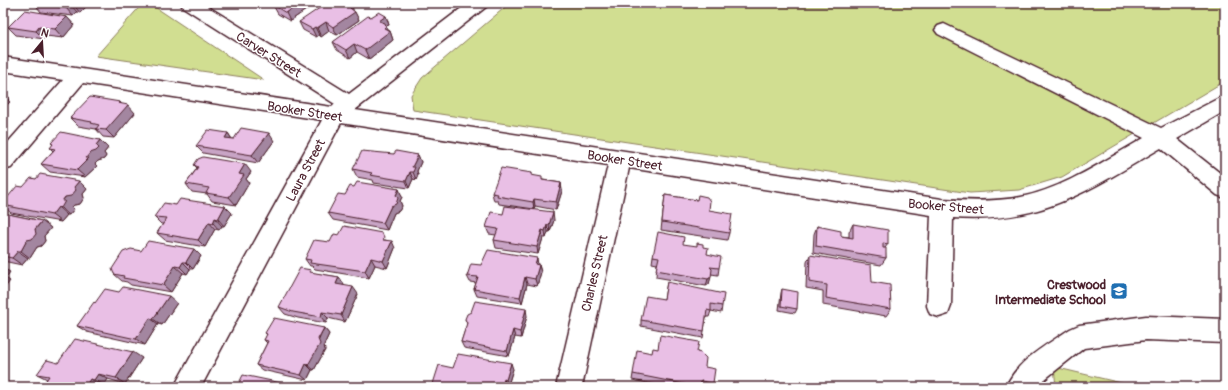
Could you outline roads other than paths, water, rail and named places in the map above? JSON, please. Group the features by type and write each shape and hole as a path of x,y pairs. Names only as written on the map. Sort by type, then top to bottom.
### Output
{"street":[{"name":"Carver Street","path":"189,3 342,110"},
{"name":"Laura Street","path":"187,387 342,110 480,3"},
{"path":"944,30 1162,138 1225,189"},
{"name":"Booker Street","path":"3,64 79,76 342,110 620,159 942,208 983,211 1013,209 1048,199 1068,191 1225,102"},
{"path":"3,162 79,76"},
{"name":"Charles Street","path":"569,387 620,159"},
{"path":"939,306 942,208"},
{"path":"1019,387 1028,375 1079,337 1146,328 1225,330"}],"place":[{"name":"Crestwood Intermediate School","path":"1119,291"}]}
